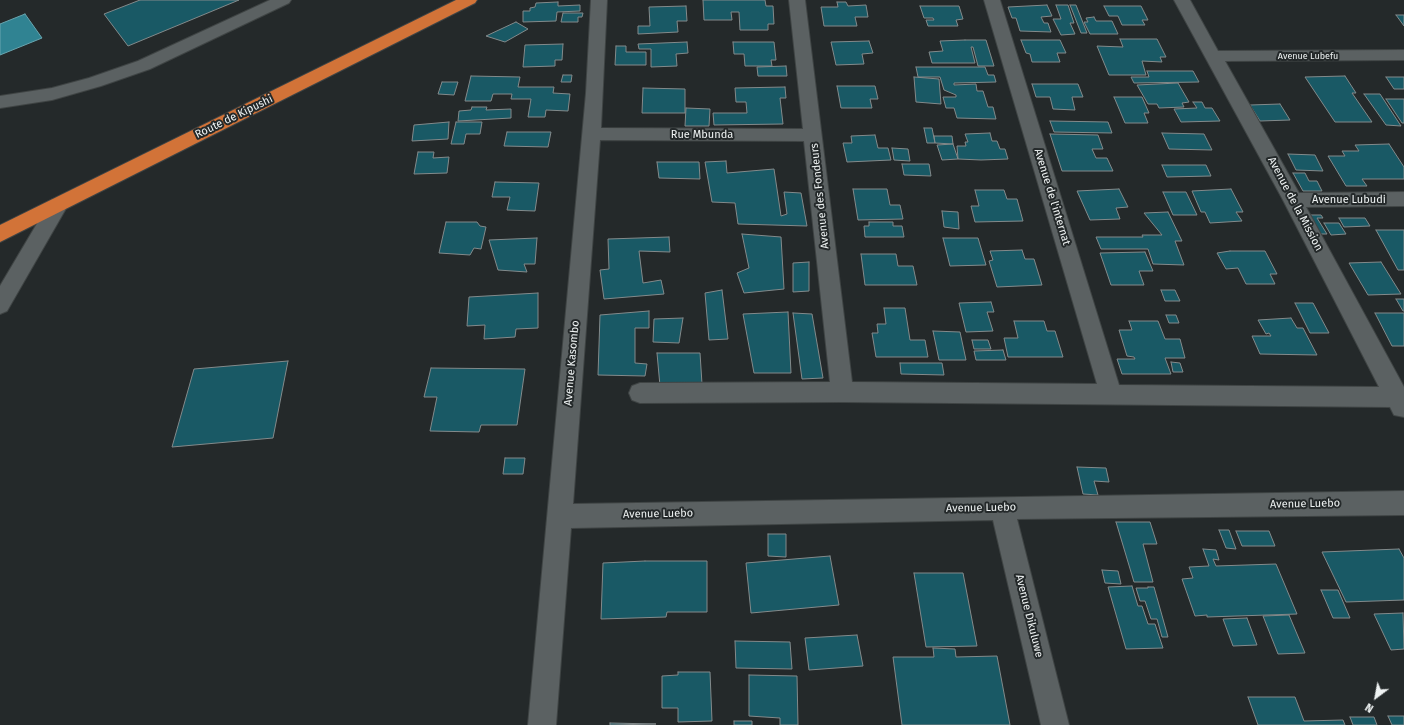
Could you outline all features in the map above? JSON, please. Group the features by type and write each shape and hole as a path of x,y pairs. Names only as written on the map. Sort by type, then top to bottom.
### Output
{"highway":[{"name":"Route de Kipushi","path":"0,234 469,0"}],"street":[{"path":"0,102 52,94 95,82 144,65 283,0"},
{"name":"Avenue Kasombo","path":"542,725 591,134 600,0"},
{"name":"Avenue des Fondeurs","path":"797,0 842,392"},
{"name":"Avenue de l'internat","path":"992,0 1111,394"},
{"name":"Avenue de la Mission","path":"1182,0 1293,200 1401,401"},
{"name":"Avenue Lubefu","path":"1213,56 1404,55"},
{"name":"Rue Mbunda","path":"591,134 813,135"},
{"name":"Avenue Lubudi","path":"1293,200 1404,199"},
{"path":"0,305 58,204"},
{"path":"640,393 842,392 1111,394 1401,401"},
{"name":"Avenue Luebo","path":"559,516 1404,503"},
{"name":"Avenue Dikuluwe","path":"1002,508 1055,725"}],"water":[{"path":"25,14 42,38 0,55 0,24"}],"building":[{"path":"140,0 239,0 128,46 104,14"},
{"path":"703,0 765,0 766,6 773,6 774,24 768,24 768,30 740,30 739,12 731,12 732,20 704,20"},
{"path":"558,2 558,6 580,5 580,11 557,12 556,21 523,22 523,11 530,11 530,8 535,7 536,3"},
{"path":"837,2 846,2 848,6 866,5 868,17 855,17 857,26 824,26 821,7 838,7"},
{"path":"1047,5 1052,16 1041,17 1044,23 1048,23 1051,32 1020,31 1016,18 1012,18 1008,7"},
{"path":"1056,5 1068,5 1074,23 1070,23 1075,34 1061,35 1053,19 1061,19"},
{"path":"1070,5 1076,5 1087,33 1081,33"},
{"path":"686,6 687,21 677,21 678,32 638,34 638,26 650,26 649,7"},
{"path":"920,6 959,6 963,19 956,20 958,26 928,26 926,20 934,20 933,18 924,18"},
{"path":"1104,6 1141,6 1148,20 1142,20 1145,25 1122,25 1118,16 1109,16"},
{"path":"563,13 583,13 582,17 578,17 578,22 561,22"},
{"path":"1396,15 1404,15 1404,26"},
{"path":"1094,17 1096,21 1112,21 1118,34 1090,34 1084,22 1088,22 1086,18"},
{"path":"516,22 528,29 505,42 486,36"},
{"path":"1120,39 1157,39 1166,57 1160,57 1162,62 1142,61 1146,75 1109,75 1097,46 1123,47"},
{"path":"986,40 994,66 978,66 973,47 971,47 975,63 932,63 929,52 943,51 940,41"},
{"path":"1021,40 1060,40 1066,53 1057,53 1060,62 1032,62 1030,54 1026,53"},
{"path":"869,41 873,53 862,54 864,64 836,65 831,42"},
{"path":"687,42 688,53 676,54 677,66 651,67 651,49 639,49 638,44"},
{"path":"733,42 774,42 776,60 771,60 772,66 745,66 744,54 734,54"},
{"path":"563,44 562,60 555,60 555,66 523,67 525,45"},
{"path":"616,46 626,46 626,52 646,52 646,65 615,65"},
{"path":"786,66 787,76 758,76 757,67"},
{"path":"916,67 985,67 988,75 994,75 996,82 954,83 954,85 976,84 977,91 983,91 988,107 993,107 996,119 957,118 954,108 946,108 943,97 956,97 956,95 944,90 940,77 918,77"},
{"path":"1147,71 1193,71 1199,82 1134,83 1131,77 1149,77"},
{"path":"563,75 572,75 571,82 561,82"},
{"path":"471,76 520,77 518,87 554,87 553,93 570,94 568,111 546,110 545,117 528,117 531,99 511,99 512,94 493,94 491,101 465,101"},
{"path":"1345,76 1356,93 1352,93 1372,122 1335,122 1305,77"},
{"path":"914,77 939,79 941,104 916,102"},
{"path":"1386,77 1404,77 1404,89 1394,89"},
{"path":"442,82 458,82 454,95 438,94"},
{"path":"1178,83 1189,102 1182,103 1184,107 1159,108 1157,104 1148,104 1137,85"},
{"path":"1032,84 1078,84 1083,97 1072,97 1075,110 1053,109 1050,97 1036,97"},
{"path":"837,86 875,86 878,99 870,99 872,108 841,108"},
{"path":"785,87 786,98 780,98 783,124 714,125 713,113 747,113 746,102 736,102 735,88"},
{"path":"643,88 685,89 685,113 642,113"},
{"path":"1364,94 1380,94 1401,126 1386,125"},
{"path":"1114,97 1142,97 1149,113 1144,113 1148,123 1125,123"},
{"path":"1386,99 1404,99 1404,123 1402,123"},
{"path":"1193,102 1202,102 1205,108 1212,108 1220,121 1181,122 1174,109 1197,108"},
{"path":"1280,104 1290,120 1260,121 1250,105"},
{"path":"472,107 487,107 486,110 511,109 511,118 458,121 459,111 471,110"},
{"path":"686,108 710,109 709,126 685,126"},
{"path":"1050,121 1108,122 1112,133 1054,132"},
{"path":"449,122 448,139 412,141 414,125"},
{"path":"456,122 482,122 480,134 466,134 464,144 451,144"},
{"path":"924,128 932,128 935,143 927,143"},
{"path":"507,132 551,132 548,147 504,146"},
{"path":"990,133 992,141 997,141 1000,149 1005,149 1008,159 958,159 957,146 966,146 965,142 968,142 965,134"},
{"path":"1162,133 1204,134 1212,150 1169,149"},
{"path":"1050,134 1098,135 1103,149 1092,149 1096,158 1107,158 1113,171 1062,171"},
{"path":"875,135 878,148 888,148 891,160 847,162 843,143 852,143 851,136"},
{"path":"934,136 952,136 953,144 935,143"},
{"path":"953,144 958,159 942,160 937,145"},
{"path":"1389,144 1404,167 1404,179 1362,179 1367,186 1346,186 1328,156 1345,156 1342,151 1359,151 1355,145"},
{"path":"892,148 908,149 910,161 894,160"},
{"path":"418,152 434,152 433,158 449,157 447,173 414,174"},
{"path":"1288,154 1315,155 1323,171 1296,170"},
{"path":"726,161 727,173 774,169 781,216 787,214 784,192 801,193 807,226 738,224 735,203 712,202 705,162"},
{"path":"657,162 699,162 700,179 659,178"},
{"path":"902,164 929,164 931,176 904,175"},
{"path":"1162,165 1206,165 1211,176 1167,177"},
{"path":"1293,173 1305,173 1309,181 1317,181 1322,191 1303,191"},
{"path":"495,182 539,183 535,211 507,210 510,197 492,197"},
{"path":"853,189 887,189 890,205 900,205 903,219 858,220"},
{"path":"1119,189 1128,207 1116,208 1120,219 1090,220 1077,191"},
{"path":"1231,189 1243,212 1236,212 1242,221 1210,223 1205,212 1201,212 1192,191"},
{"path":"975,190 1004,190 1007,199 1017,199 1023,221 975,222 971,206 979,206"},
{"path":"1163,192 1186,192 1197,215 1173,215"},
{"path":"942,211 958,212 959,229 944,227"},
{"path":"1168,212 1182,241 1175,241 1184,265 1153,264 1148,249 1101,249 1096,237 1143,237 1142,235 1162,235 1144,213"},
{"path":"1309,215 1321,215 1323,218 1317,218 1327,234 1320,234"},
{"path":"1339,218 1365,218 1370,226 1344,227"},
{"path":"446,222 477,222 480,226 486,227 481,249 474,248 470,255 439,253"},
{"path":"869,222 893,222 893,226 902,226 904,237 865,237 864,226 869,226"},
{"path":"1324,223 1339,223 1346,234 1331,235"},
{"path":"1376,230 1404,230 1404,270 1398,270"},
{"path":"742,234 781,237 784,289 744,293 737,273 749,268"},
{"path":"669,237 670,252 639,251 643,283 661,280 664,294 604,299 600,270 609,269 608,239"},
{"path":"537,238 535,264 524,264 527,272 498,270 489,240"},
{"path":"943,238 978,238 986,265 950,266"},
{"path":"1022,250 1025,259 1034,259 1042,285 997,287 989,261 993,260 990,251"},
{"path":"1230,251 1265,251 1277,274 1270,274 1275,284 1246,284 1238,268 1226,269 1217,253"},
{"path":"1145,252 1153,271 1139,271 1144,285 1111,285 1100,253"},
{"path":"861,254 896,254 898,266 913,266 917,285 865,285"},
{"path":"809,262 809,291 793,292 793,263"},
{"path":"1381,262 1401,294 1368,295 1349,263"},
{"path":"722,290 728,339 709,340 705,293"},
{"path":"1161,290 1175,290 1180,301 1165,301"},
{"path":"538,293 538,328 516,329 515,337 484,339 485,325 467,326 469,297"},
{"path":"1396,299 1404,299 1404,311 1403,311"},
{"path":"991,302 994,312 987,312 993,331 966,332 959,303"},
{"path":"1295,303 1313,303 1329,333 1310,333"},
{"path":"884,308 905,308 910,340 925,340 928,357 876,357 872,333 878,333 877,324 886,324"},
{"path":"649,311 649,328 635,328 635,363 647,364 645,376 598,375 600,315"},
{"path":"788,312 791,373 754,373 743,314"},
{"path":"793,313 812,314 823,378 802,379"},
{"path":"1375,313 1404,313 1404,346 1392,346"},
{"path":"1166,315 1176,315 1179,323 1169,323"},
{"path":"683,318 679,343 653,342 654,319"},
{"path":"1291,318 1297,328 1303,328 1317,355 1260,354 1252,336 1271,336 1269,333 1266,334 1258,320"},
{"path":"1014,321 1044,321 1047,331 1055,331 1063,357 1008,357 1004,338 1018,338"},
{"path":"1129,321 1158,321 1165,339 1180,339 1185,358 1165,358 1171,374 1122,374 1117,359 1135,359 1134,357 1127,356 1119,330 1132,330"},
{"path":"933,331 960,332 966,360 939,360"},
{"path":"972,340 988,340 991,349 974,349"},
{"path":"1003,350 1006,360 976,360 974,351"},
{"path":"657,353 700,353 702,384 660,386"},
{"path":"288,361 273,438 172,447 194,369"},
{"path":"1171,362 1180,363 1183,372 1173,372"},
{"path":"900,363 942,363 944,375 901,374"},
{"path":"431,368 525,369 517,425 481,425 479,432 430,431 437,397 424,397"},
{"path":"505,458 525,458 523,474 503,474"},
{"path":"1077,467 1106,468 1109,482 1094,481 1098,495 1083,494"},
{"path":"1116,522 1150,522 1157,544 1143,544 1153,582 1134,582"},
{"path":"1219,530 1229,530 1236,549 1226,548"},
{"path":"1236,531 1269,531 1275,546 1242,546"},
{"path":"768,534 786,534 786,557 768,556"},
{"path":"1203,549 1216,550 1219,560 1213,559 1216,566 1276,564 1297,614 1207,617 1207,615 1195,616 1182,579 1193,578 1189,567 1209,566"},
{"path":"1399,549 1404,558 1404,600 1346,602 1322,552"},
{"path":"830,556 839,605 751,613 746,563"},
{"path":"707,561 707,612 667,612 666,617 601,619 603,563"},
{"path":"1102,570 1118,571 1121,584 1105,583"},
{"path":"914,573 963,573 977,646 926,647"},
{"path":"1132,586 1138,606 1142,606 1148,624 1155,624 1163,648 1126,649 1108,587"},
{"path":"1154,587 1168,637 1162,637 1157,619 1151,619 1145,601 1140,601 1136,588"},
{"path":"1321,590 1338,590 1350,618 1333,618"},
{"path":"1403,613 1404,649 1391,650 1374,614"},
{"path":"1289,615 1305,653 1278,654 1263,616"},
{"path":"1247,618 1257,645 1233,646 1223,619"},
{"path":"857,635 863,666 809,670 805,638"},
{"path":"735,641 790,642 792,669 736,668"},
{"path":"933,648 955,649 956,657 997,656 1010,725 902,725 893,657 934,657"},
{"path":"678,672 710,672 712,721 678,722 678,708 662,708 662,676 678,675"},
{"path":"749,675 797,676 798,725 780,725 780,718 749,716"},
{"path":"1248,697 1295,697 1304,721 1343,720 1345,725 1258,725"},
{"path":"1388,716 1404,716 1404,725 1392,725"},
{"path":"1350,717 1374,717 1377,725 1353,725"},
{"path":"734,721 752,721 752,725 734,725"},
{"path":"610,723 656,724 610,725"}]}
